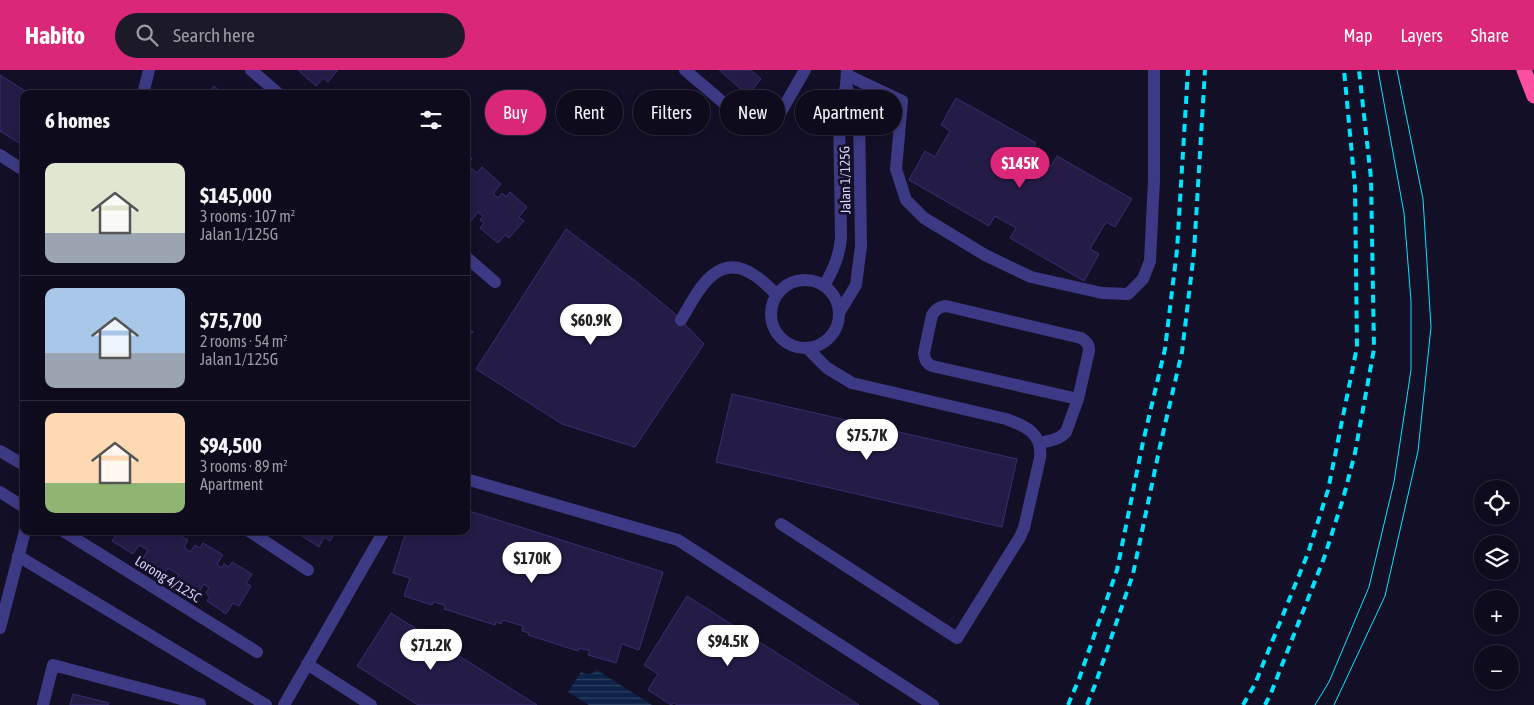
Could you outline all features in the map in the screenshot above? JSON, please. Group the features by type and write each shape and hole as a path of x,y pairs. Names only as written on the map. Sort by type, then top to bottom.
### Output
{"highway":[{"path":"1524,70 1534,96"}],"street":[{"path":"144,90 150,70"},
{"path":"251,70 274,90"},
{"path":"685,70 739,116 764,118 782,110 805,70"},
{"path":"847,77 902,101 896,169 906,200 924,218 985,254 1031,276 1102,293 1128,294 1143,279 1150,261 1154,180 1154,70"},
{"name":"Jalan 1/125G","path":"840,313 856,285 861,246 859,113 847,77"},
{"name":"Jalan 1/125G","path":"824,286 837,261 840,250 839,113 847,77"},
{"path":"0,155 20,168"},
{"path":"841,230 861,226"},
{"path":"470,260 495,282"},
{"path":"681,320 708,278 726,268 737,268 754,274 777,295"},
{"path":"804,280 824,286 832,293 840,313 834,333 826,341 817,346 807,348 796,347 786,342 778,335 773,326 772,304 777,295 784,287 804,280"},
{"path":"1039,443 1058,439 1066,432 1078,399 1089,352 1089,346 1086,341 1081,338 946,306 935,310 932,315 924,353 927,364 1078,399"},
{"path":"781,524 957,638 1020,537 1024,528 1040,458 1041,450 1037,437 1016,422 852,383 827,368 807,348"},
{"path":"0,451 20,463"},
{"path":"470,480 678,540 933,705"},
{"path":"0,492 20,504"},
{"path":"0,628 24,535"},
{"name":"Lorong 4/125C","path":"69,535 257,652"},
{"path":"255,535 308,570"},
{"path":"284,705 382,535"},
{"path":"18,556 266,705"},
{"path":"307,664 371,705"},
{"path":"43,705 53,665 200,705"}],"water":[{"path":"597,670 652,705 589,705 568,692 581,672 589,674"}],"building":[{"path":"299,70 338,70 328,82 323,78 316,86"},
{"path":"719,70 751,70 761,79 752,90 742,90"},
{"path":"0,75 24,90 20,90 20,144 0,131"},
{"path":"214,86 218,90 210,90"},
{"path":"956,98 1036,143 1030,154 1051,166 1057,156 1132,199 1115,227 1106,222 1090,249 1099,254 1084,281 1010,238 1016,228 995,216 989,226 909,180 925,151 935,157 950,131 941,125"},
{"path":"470,167 477,173 482,167 501,184 493,194 498,198 502,193 506,197 510,192 527,207 519,217 524,221 509,238 505,235 498,243 480,228 484,223 480,220 483,216 478,212 471,221"},
{"path":"566,229 673,312 704,344 635,447 562,424 476,369"},
{"path":"732,394 1017,459 1002,527 716,462"},
{"path":"470,511 663,572 639,650 622,644 616,663 588,655 590,651 579,648 578,651 528,635 529,633 522,631 523,626 503,620 501,624 496,622 495,625 444,609 445,605 433,602 432,605 404,596 410,578 393,573 405,535 470,535"},
{"path":"116,535 183,535 182,537 188,540 184,547 190,552 195,545 200,548 203,543 223,555 217,564 222,568 224,564 229,567 232,562 252,574 246,583 251,586 239,606 233,603 226,614 207,601 210,596 206,593 209,588 204,584 197,595 175,581 179,575 168,568 164,574 142,560 148,550 139,545 133,554 112,541"},
{"path":"301,535 334,535 330,541 324,537 319,547"},
{"path":"687,596 859,705 677,705 674,703 671,705 648,690 658,674 644,665"},
{"path":"391,613 537,705 418,705 357,666"},
{"path":"73,694 109,703 108,705 70,705"}],"tram line":[{"path":"1315,705 1329,682 1369,587 1394,482 1411,370 1411,301 1404,213 1378,70"},
{"path":"1334,705 1385,596 1418,451 1431,327 1423,199 1397,70"}],"railway":[{"path":"1068,705 1117,570 1143,442 1165,349 1177,250 1188,70"},
{"path":"1087,705 1133,574 1182,352 1194,252 1205,70"},
{"path":"1243,705 1255,684 1308,553 1328,490 1357,347 1355,187 1344,70"},
{"path":"1265,705 1324,558 1343,499 1355,453 1374,349 1371,178 1359,70"}]}
